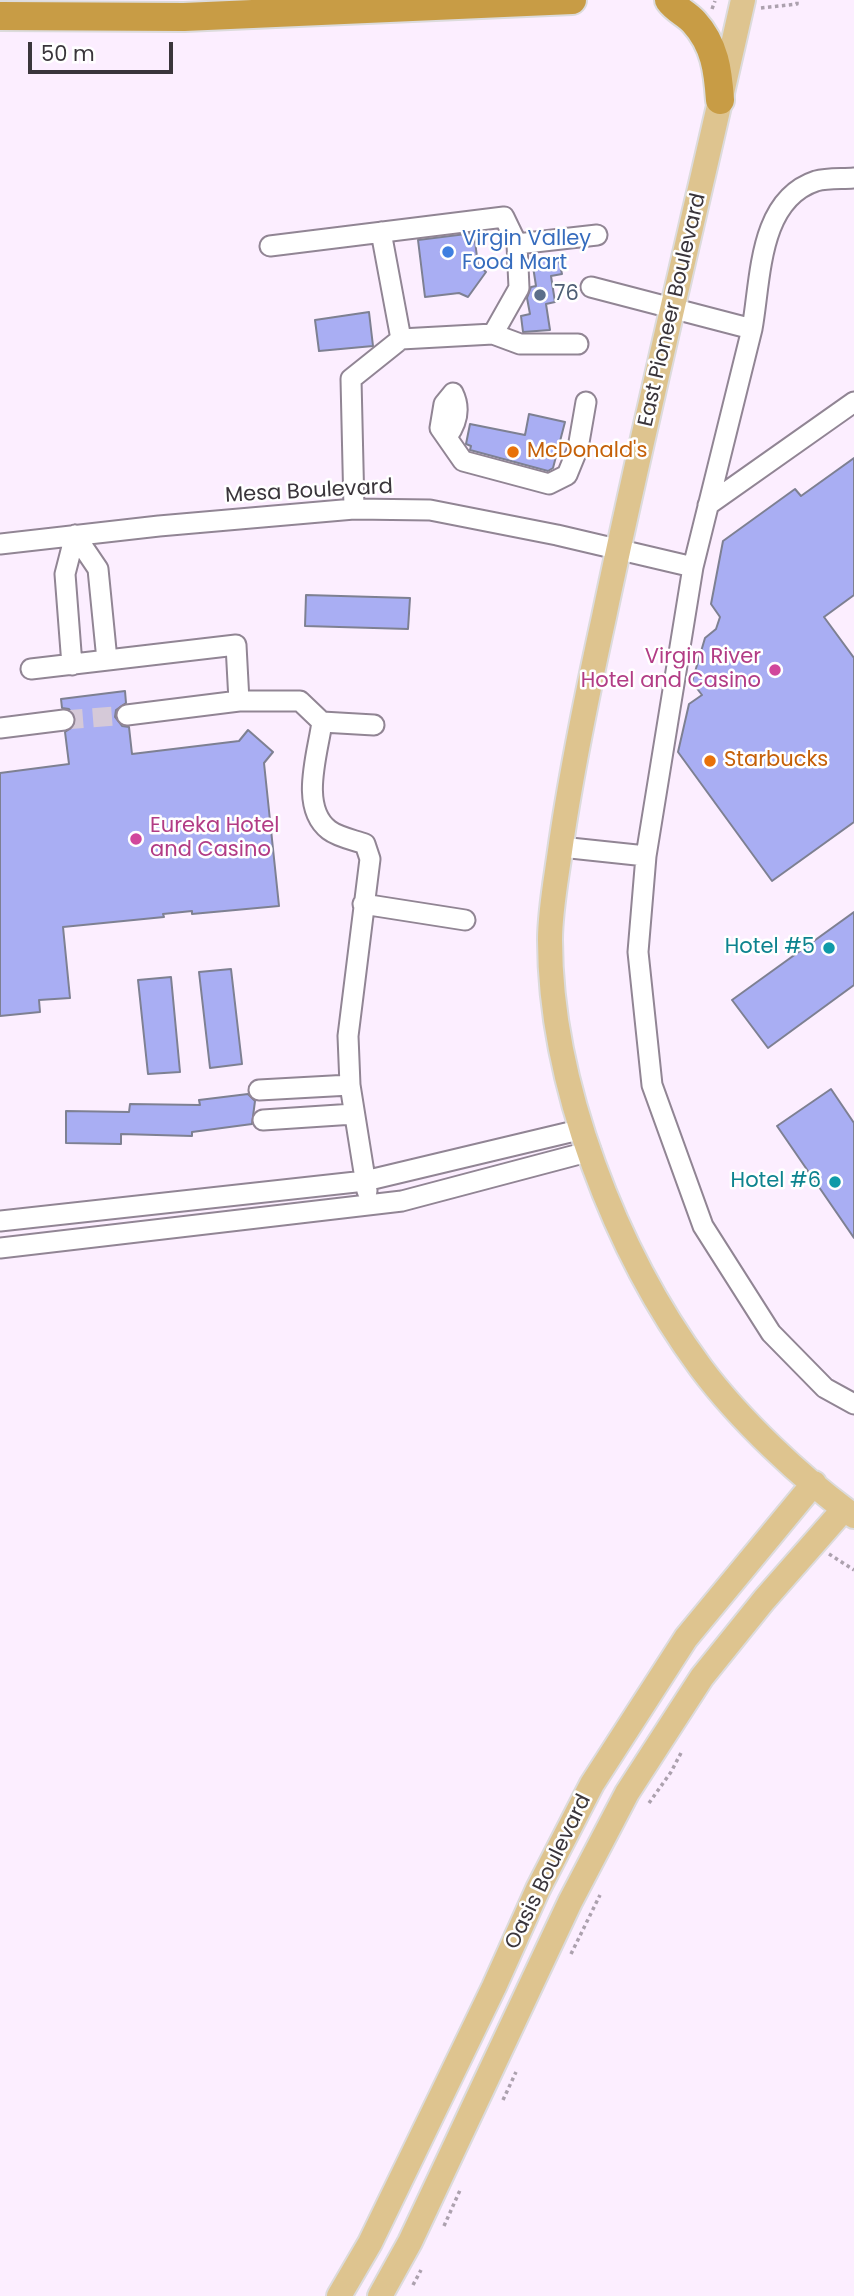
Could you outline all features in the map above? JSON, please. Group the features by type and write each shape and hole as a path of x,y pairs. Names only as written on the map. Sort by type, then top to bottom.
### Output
{"highway":[{"path":"0,16 184,17 572,0"},
{"path":"668,0 696,24 709,43 717,63 720,100"}],"main road":[{"name":"East Pioneer Boulevard","path":"743,0 618,550 570,777 550,939 559,1043 587,1140 614,1212 645,1280 702,1369 782,1458 835,1501"},
{"name":"Oasis Boulevard","path":"339,2296 376,2231 494,1987 538,1889 592,1784 686,1638 835,1501"},
{"name":"Oasis Boulevard","path":"380,2296 411,2242 580,1881 627,1793 702,1677 773,1589 835,1501"}],"street":[{"path":"854,178 816,181 789,197 771,222 752,329 693,567 646,856 638,952 652,1085 703,1226 771,1333 825,1388 854,1404"},
{"path":"270,246 504,216 517,244 519,288 493,334"},
{"path":"381,232 401,340"},
{"path":"517,244 597,235"},
{"path":"591,287 752,329"},
{"path":"354,509 351,379 401,340 493,334 520,344 578,344"},
{"path":"453,393 459,405 454,426 447,438 463,461 549,484 567,475 578,448 586,402"},
{"path":"708,505 854,402"},
{"name":"Mesa Boulevard","path":"0,544 354,509 430,510 693,567"},
{"path":"75,535 98,569 107,660"},
{"path":"72,665 65,574 75,535"},
{"path":"31,669 236,645 239,701"},
{"path":"127,715 239,701 300,701 322,722 374,725"},
{"path":"0,728 64,720"},
{"path":"322,722 312,802 318,818 330,831 365,844 370,859 348,1036 350,1085 369,1206"},
{"path":"561,847 646,856"},
{"path":"363,904 465,919"},
{"path":"259,1090 350,1085"},
{"path":"289,1087 292,1116"},
{"path":"263,1120 292,1116 355,1114"},
{"path":"0,1221 365,1181 587,1140"},
{"path":"0,1248 369,1206 439,1194 587,1140"}],"path":[{"path":"820,1562 827,1553 854,1570"},
{"path":"646,1806 671,1772 687,1742"},
{"path":"568,1959 594,1911 602,1887"},
{"path":"502,2102 519,2064"},
{"path":"438,2236 456,2205 463,2183"},
{"path":"407,2295 423,2267"}],"building":[{"name":"Virgin Valley Food Mart","path":"474,233 478,265 486,272 468,297 459,293 425,297 418,240"},
{"path":"558,256 562,274 551,276 555,302 546,304 550,330 523,332 521,316 530,314 527,298 531,287 536,286 532,260"},
{"path":"369,312 373,346 319,351 315,320"},
{"name":"McDonald's","path":"529,414 565,422 553,468 548,471 470,450 471,446 466,444 470,424 525,435"},
{"name":"Virgin River Hotel and Casino","path":"854,458 854,595 824,617 854,658 854,822 772,881 678,752 689,704 702,695 692,682 705,638 716,629 720,617 711,604 723,541 795,489 801,496"},
{"path":"306,595 410,598 408,629 305,626"},
{"name":"Eureka Hotel and Casino","path":"125,691 126,703 116,710 115,717 122,726 129,727 132,754 239,741 248,730 273,752 264,763 279,906 192,914 192,911 163,914 164,917 63,927 70,998 39,1000 40,1012 0,1016 0,773 69,764 65,732 75,725 76,718 69,709 62,708 61,699"},
{"name":"Hotel #5","path":"854,912 854,985 768,1048 732,1000"},
{"path":"231,969 242,1064 210,1068 199,972"},
{"path":"171,977 180,1072 148,1074 138,980"},
{"name":"Hotel #6","path":"831,1089 854,1123 854,1238 777,1126"},
{"path":"248,1094 255,1101 252,1124 192,1132 192,1136 121,1134 121,1144 66,1143 66,1111 129,1112 130,1104 200,1105 199,1100"}],"tunnel":[{"path":"64,720 127,715"}],"place":[{"name":"Virgin Valley Food Mart","path":"448,252"},
{"name":"76","path":"540,295"},
{"name":"McDonald's","path":"513,452"},
{"name":"Virgin River Hotel and Casino","path":"775,670"},
{"name":"Starbucks","path":"710,761"},
{"name":"Eureka Hotel and Casino","path":"136,839"},
{"name":"Hotel #5","path":"829,948"},
{"name":"Hotel #6","path":"835,1182"}]}
